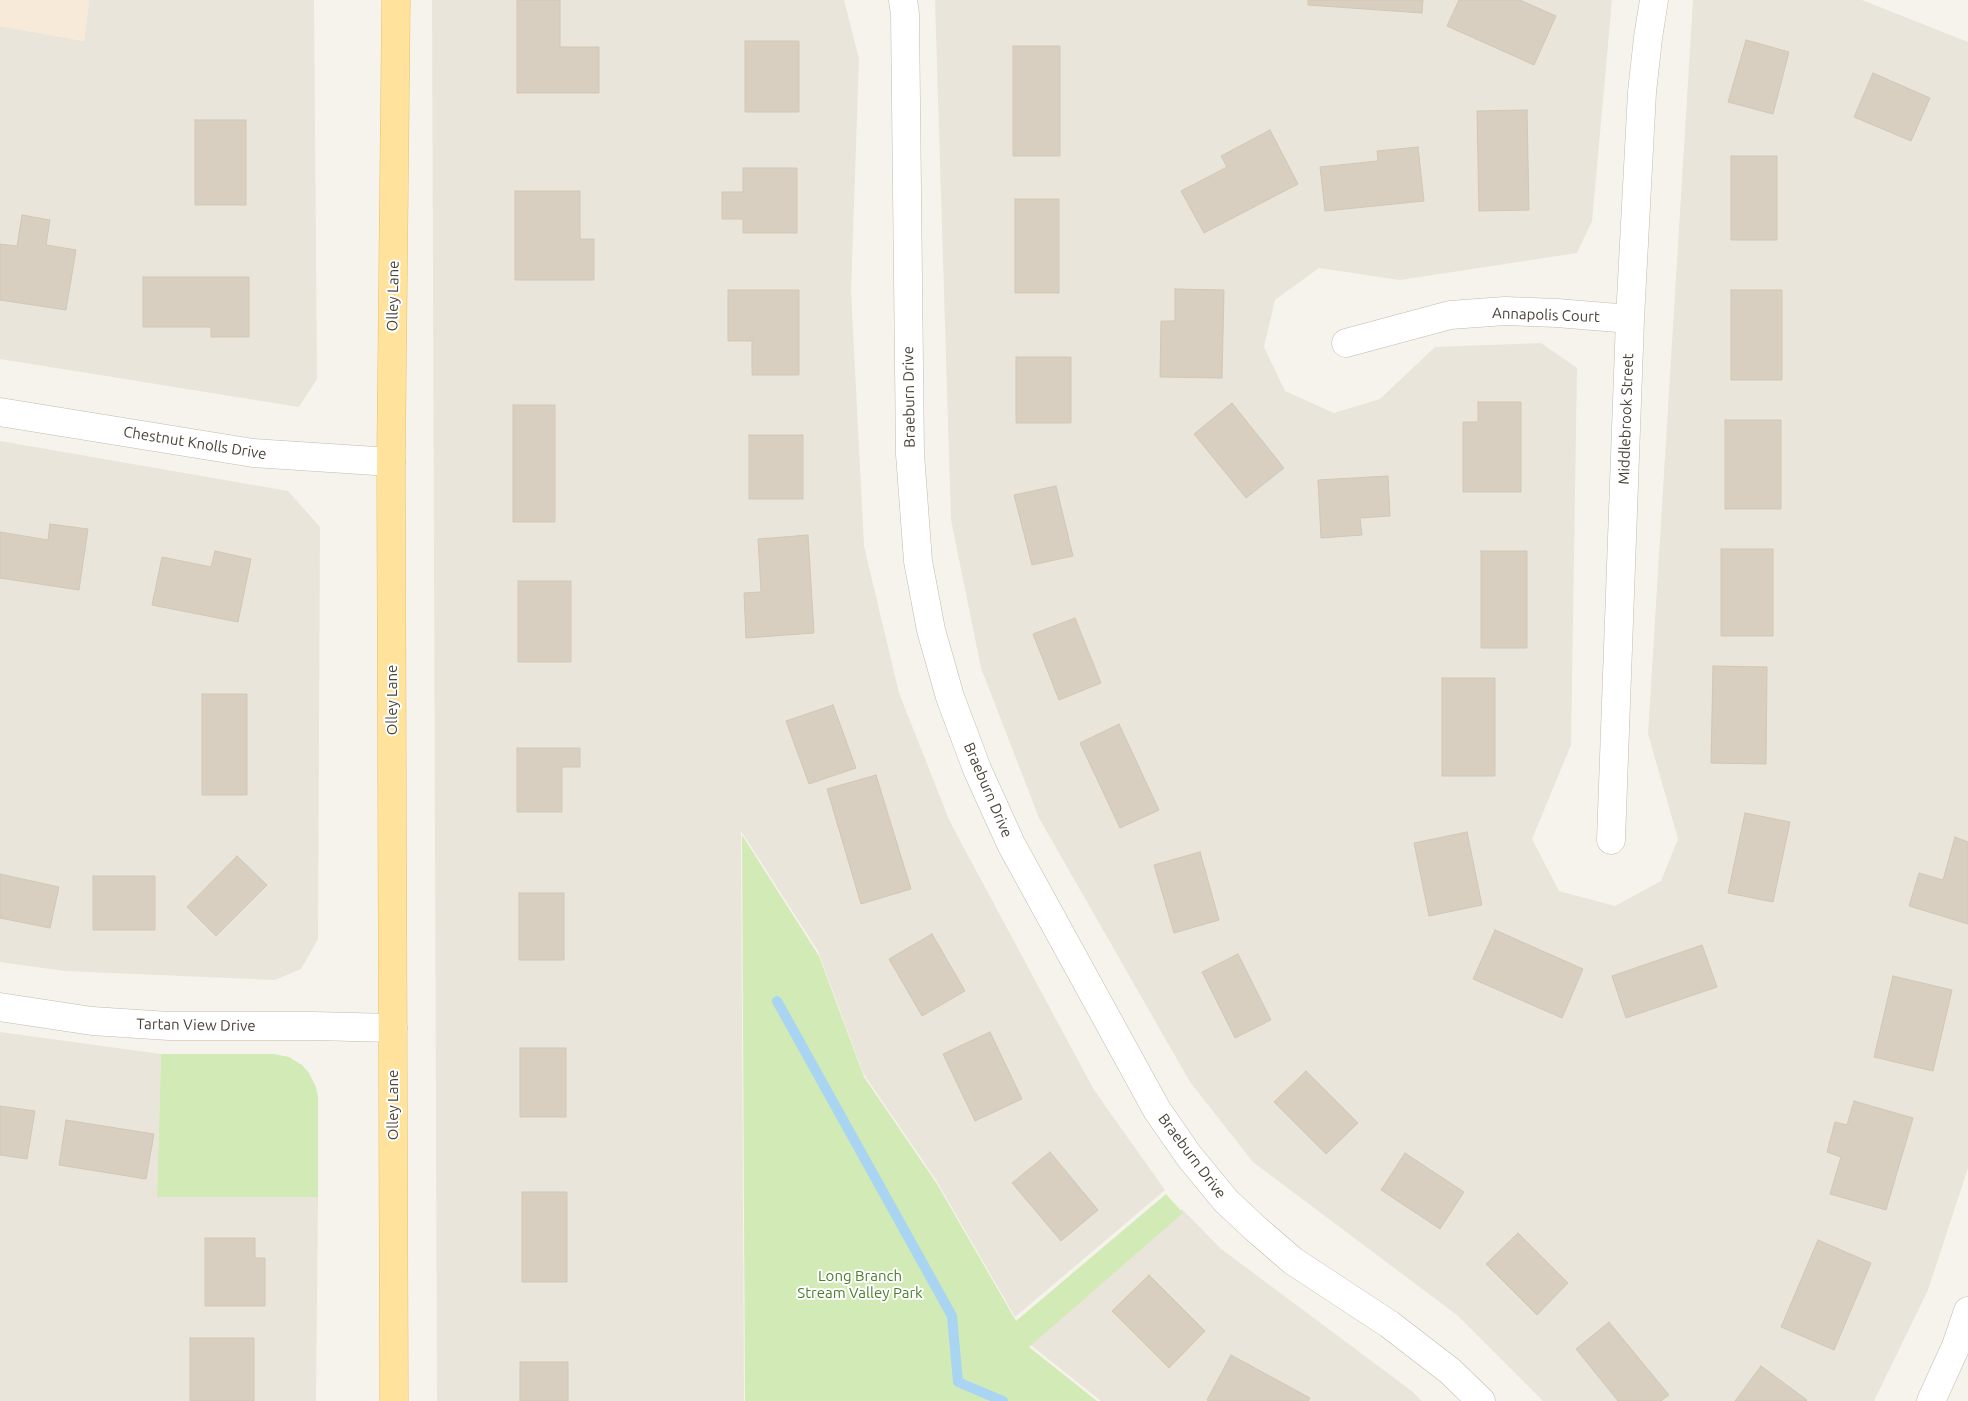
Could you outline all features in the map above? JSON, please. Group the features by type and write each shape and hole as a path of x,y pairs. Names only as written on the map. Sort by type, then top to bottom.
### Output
{"main road":[{"name":"Olley Lane","path":"394,1401 391,462 396,0"}],"street":[{"name":"Braeburn Drive","path":"903,0 905,14 910,454 918,561 931,630 938,655 950,697 977,769 1011,844 1157,1110 1189,1156 1226,1201 1256,1229 1286,1254 1390,1324 1450,1371 1481,1401"},
{"name":"Middlebrook Street","path":"1611,840 1630,319 1642,92 1654,0"},
{"name":"Annapolis Court","path":"1346,343 1450,315 1505,311 1630,319"},
{"name":"Chestnut Knolls Drive","path":"0,412 253,453 391,462"},
{"name":"Tartan View Drive","path":"0,1007 92,1021 159,1025 393,1028"},
{"path":"1931,1401 1956,1346 1968,1311"}],"shaded area":[{"path":"0,0 89,0 84,41 0,26"},
{"path":"89,0 314,0 317,379 299,407 0,359 0,26 84,41"},
{"path":"432,0 844,0 859,59 851,291 864,546 899,693 950,822 1094,1090 1165,1190 1015,1317 936,1180 863,1073 818,951 741,831 744,1401 437,1401"},
{"path":"935,0 1612,0 1592,221 1577,253 1400,280 1319,268 1275,300 1264,347 1285,391 1334,413 1380,399 1435,347 1541,343 1577,368 1571,745 1532,839 1559,891 1615,906 1661,881 1678,839 1648,734 1693,0 1862,0 1968,42 1968,1168 1928,1290 1874,1401 1543,1401 1457,1315 1253,1162 1190,1082 1039,818 981,668 951,520"},
{"path":"0,441 288,491 320,527 318,939 301,969 275,980 65,971 0,962"},
{"path":"0,1032 161,1054 157,1197 318,1197 316,1401 0,1401"},
{"path":"1182,1209 1220,1248 1413,1392 1422,1401 1101,1401 1028,1343"}],"green space":[{"name":"Long Branch Stream Valley Park","path":"742,835 819,956 864,1077 937,1184 1016,1321 1166,1194 1183,1213 1029,1347 1097,1401 745,1401"},
{"path":"161,1054 274,1054 289,1057 302,1065 309,1073 316,1087 318,1097 318,1197 157,1197"}],"building":[{"path":"517,0 560,0 560,47 599,47 599,93 517,93"},
{"path":"1308,0 1423,0 1422,13 1308,5"},
{"path":"1459,0 1520,0 1556,16 1534,65 1447,26"},
{"path":"1746,40 1789,52 1773,114 1728,102"},
{"path":"745,41 799,41 799,112 745,112"},
{"path":"1013,46 1060,46 1060,156 1013,156"},
{"path":"1873,73 1930,98 1911,141 1854,117"},
{"path":"1527,110 1529,210 1479,211 1477,111"},
{"path":"195,120 246,120 246,205 195,205"},
{"path":"1270,130 1298,184 1204,233 1181,191 1227,167 1221,156"},
{"path":"1418,147 1424,201 1325,211 1320,167 1378,161 1377,151"},
{"path":"1731,156 1777,156 1777,240 1731,240"},
{"path":"743,168 797,168 797,233 743,233 743,219 722,219 722,192 743,192"},
{"path":"515,191 580,191 580,239 594,239 594,280 515,280"},
{"path":"1015,199 1059,199 1059,293 1015,293"},
{"path":"22,215 50,220 46,245 76,250 66,310 0,300 0,244 17,246"},
{"path":"143,277 249,277 249,337 211,337 211,327 143,327"},
{"path":"1175,289 1224,290 1222,378 1160,377 1161,321 1175,321"},
{"path":"728,290 799,290 799,375 752,375 752,341 728,341"},
{"path":"1731,290 1782,290 1782,380 1731,380"},
{"path":"1016,357 1071,357 1071,423 1016,423"},
{"path":"1478,402 1521,402 1521,492 1463,492 1463,422 1478,422"},
{"path":"1232,403 1284,468 1246,498 1194,434"},
{"path":"513,405 555,405 555,522 513,522"},
{"path":"1725,420 1781,420 1781,509 1725,509"},
{"path":"749,435 803,435 803,499 749,499"},
{"path":"1388,476 1390,516 1360,518 1362,535 1321,538 1318,480"},
{"path":"1056,486 1073,556 1032,565 1014,495"},
{"path":"50,524 88,529 79,590 0,578 0,532 48,540"},
{"path":"808,535 814,633 746,638 744,593 761,592 758,539"},
{"path":"1721,549 1773,549 1773,636 1721,636"},
{"path":"215,551 251,559 238,622 152,605 162,557 211,567"},
{"path":"1481,551 1527,551 1527,648 1481,648"},
{"path":"518,581 571,581 571,662 518,662"},
{"path":"1075,618 1101,683 1059,700 1033,634"},
{"path":"1713,666 1767,667 1766,764 1711,763"},
{"path":"1442,678 1495,678 1495,776 1442,776"},
{"path":"202,694 247,694 247,795 202,795"},
{"path":"833,705 856,768 809,784 786,721"},
{"path":"1119,724 1159,810 1120,828 1080,743"},
{"path":"517,748 580,748 580,767 562,767 562,812 517,812"},
{"path":"876,775 911,889 861,904 827,789"},
{"path":"1745,813 1790,822 1773,902 1728,893"},
{"path":"1467,832 1482,905 1429,916 1414,843"},
{"path":"1955,837 1968,842 1968,924 1909,906 1919,873 1943,880"},
{"path":"1200,852 1219,920 1174,933 1154,865"},
{"path":"237,856 267,885 216,936 187,907"},
{"path":"0,874 59,887 50,928 0,918"},
{"path":"93,876 155,876 155,930 93,930"},
{"path":"519,893 564,893 564,960 519,960"},
{"path":"1495,930 1583,969 1562,1018 1473,979"},
{"path":"932,934 965,991 922,1016 889,959"},
{"path":"1702,945 1717,987 1626,1018 1612,976"},
{"path":"1238,954 1271,1020 1235,1038 1202,972"},
{"path":"1893,976 1952,990 1933,1071 1874,1057"},
{"path":"990,1032 1022,1099 975,1121 943,1054"},
{"path":"520,1048 566,1048 566,1117 520,1117"},
{"path":"1306,1071 1358,1123 1326,1154 1274,1102"},
{"path":"1854,1101 1913,1118 1886,1210 1830,1194 1841,1157 1827,1152 1835,1122 1847,1125"},
{"path":"0,1106 35,1111 27,1159 0,1155"},
{"path":"66,1120 154,1134 146,1179 59,1165"},
{"path":"1050,1152 1098,1210 1061,1241 1012,1183"},
{"path":"1405,1153 1464,1192 1440,1229 1381,1190"},
{"path":"522,1192 567,1192 567,1282 522,1282"},
{"path":"1518,1233 1568,1283 1537,1315 1486,1264"},
{"path":"205,1238 255,1238 255,1258 265,1258 265,1306 205,1306"},
{"path":"1818,1240 1871,1263 1834,1350 1781,1327"},
{"path":"1149,1275 1205,1331 1169,1368 1112,1311"},
{"path":"1609,1322 1669,1395 1661,1401 1618,1401 1576,1349"},
{"path":"190,1338 254,1338 254,1401 190,1401"},
{"path":"1231,1355 1310,1398 1308,1401 1207,1400"},
{"path":"520,1362 568,1362 568,1401 520,1401"},
{"path":"1761,1366 1807,1400 1735,1401"}],"waterway":[{"path":"777,1001 952,1316 958,1382 1003,1401"}]}
